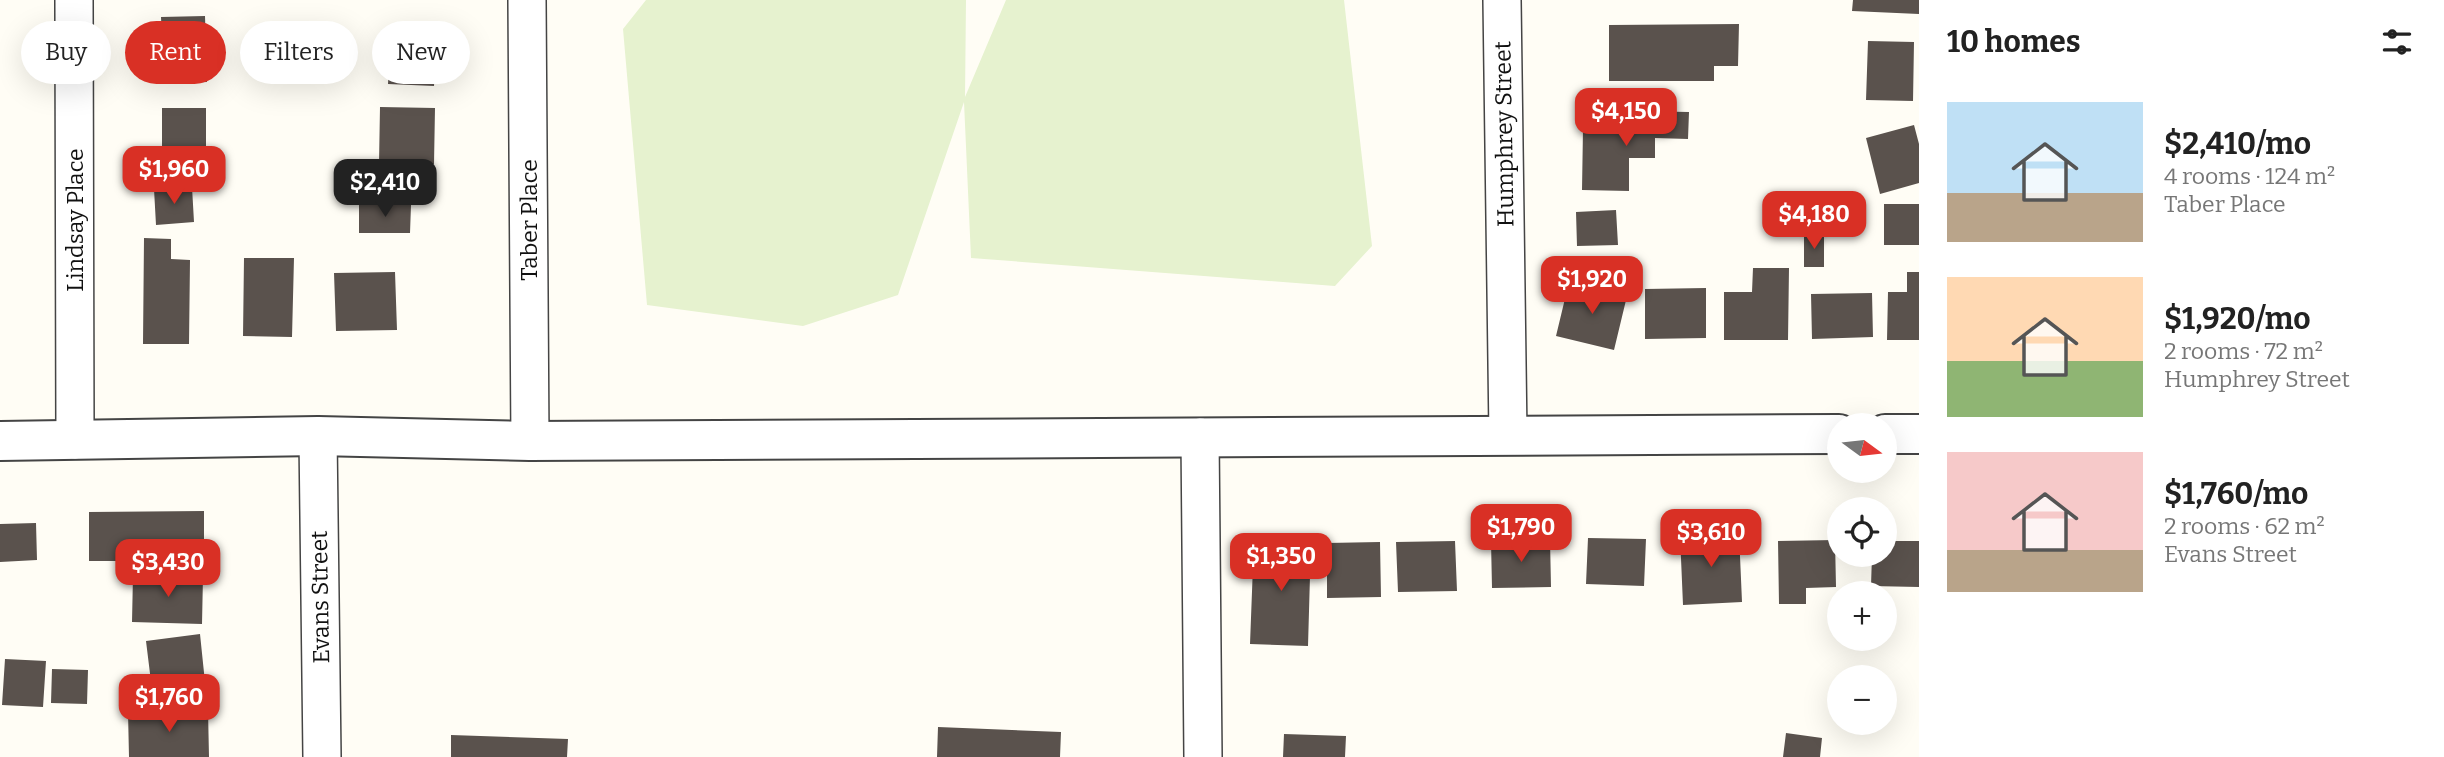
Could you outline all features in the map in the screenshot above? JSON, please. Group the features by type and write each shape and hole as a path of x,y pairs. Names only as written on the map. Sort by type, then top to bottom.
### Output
{"street":[{"name":"Lindsay Place","path":"74,0 75,440"},
{"name":"Taber Place","path":"527,0 530,441"},
{"name":"Humphrey Street","path":"1502,0 1508,435"},
{"path":"0,441 318,436 530,441 1827,434"},
{"path":"1897,434 1919,434"},
{"name":"Evans Street","path":"318,436 322,757"},
{"path":"1200,438 1203,757"}],"green space":[{"path":"646,0 966,0 965,97 1006,0 1344,0 1372,246 1335,286 971,258 964,102 898,295 803,326 647,305 623,29"}],"building":[{"path":"1853,0 1919,0 1919,14 1852,11"},
{"path":"205,16 205,21 161,21 161,17"},
{"path":"1739,24 1738,66 1714,66 1714,81 1609,81 1609,25"},
{"path":"1868,41 1914,42 1913,101 1866,100"},
{"path":"388,84 434,84 434,86"},
{"path":"380,107 435,108 434,164 379,164"},
{"path":"162,108 206,108 206,163 162,163"},
{"path":"1635,111 1689,112 1688,139 1655,138 1655,158 1629,158 1629,191 1582,190 1583,129 1635,129"},
{"path":"1914,125 1919,144 1919,183 1880,194 1866,138"},
{"path":"192,187 194,222 156,225 154,189"},
{"path":"1884,204 1919,204 1919,245 1884,245"},
{"path":"359,205 411,205 410,233 359,233"},
{"path":"1616,210 1618,245 1577,246 1576,212"},
{"path":"1804,234 1824,234 1824,267 1804,267"},
{"path":"144,238 171,239 171,259 190,260 189,344 143,344"},
{"path":"244,258 294,258 292,337 243,336"},
{"path":"1753,268 1789,268 1788,340 1724,340 1724,292 1752,292"},
{"path":"395,272 397,330 336,331 334,273"},
{"path":"1907,272 1919,272 1919,340 1887,340 1888,292 1907,292"},
{"path":"1569,282 1627,296 1614,350 1556,336"},
{"path":"1706,288 1706,338 1645,339 1645,289"},
{"path":"1872,293 1873,337 1812,339 1811,294"},
{"path":"204,511 204,561 89,561 89,512"},
{"path":"36,523 37,560 0,562 0,524"},
{"path":"1739,533 1742,602 1683,605 1680,535"},
{"path":"1588,538 1646,539 1644,586 1586,584"},
{"path":"1254,539 1311,541 1308,646 1250,644"},
{"path":"1550,539 1551,587 1492,588 1491,541"},
{"path":"1827,540 1827,567 1836,567 1836,581 1827,581 1827,587 1806,588 1806,604 1779,604 1778,541"},
{"path":"1455,541 1457,591 1398,592 1396,542"},
{"path":"1897,541 1919,541 1919,587 1897,587 1897,581 1871,581 1872,567 1897,567"},
{"path":"1380,542 1381,597 1327,598 1327,543"},
{"path":"133,575 203,576 202,624 132,622"},
{"path":"200,634 206,692 153,698 146,641"},
{"path":"5,659 46,661 43,707 2,705"},
{"path":"52,669 88,670 87,704 51,703"},
{"path":"208,710 209,757 129,757 128,712"},
{"path":"938,727 1061,732 1060,757 937,757"},
{"path":"1786,733 1822,738 1820,757 1783,757"},
{"path":"1284,734 1346,736 1345,757 1283,757"},
{"path":"451,735 568,739 567,757 451,757"}]}
